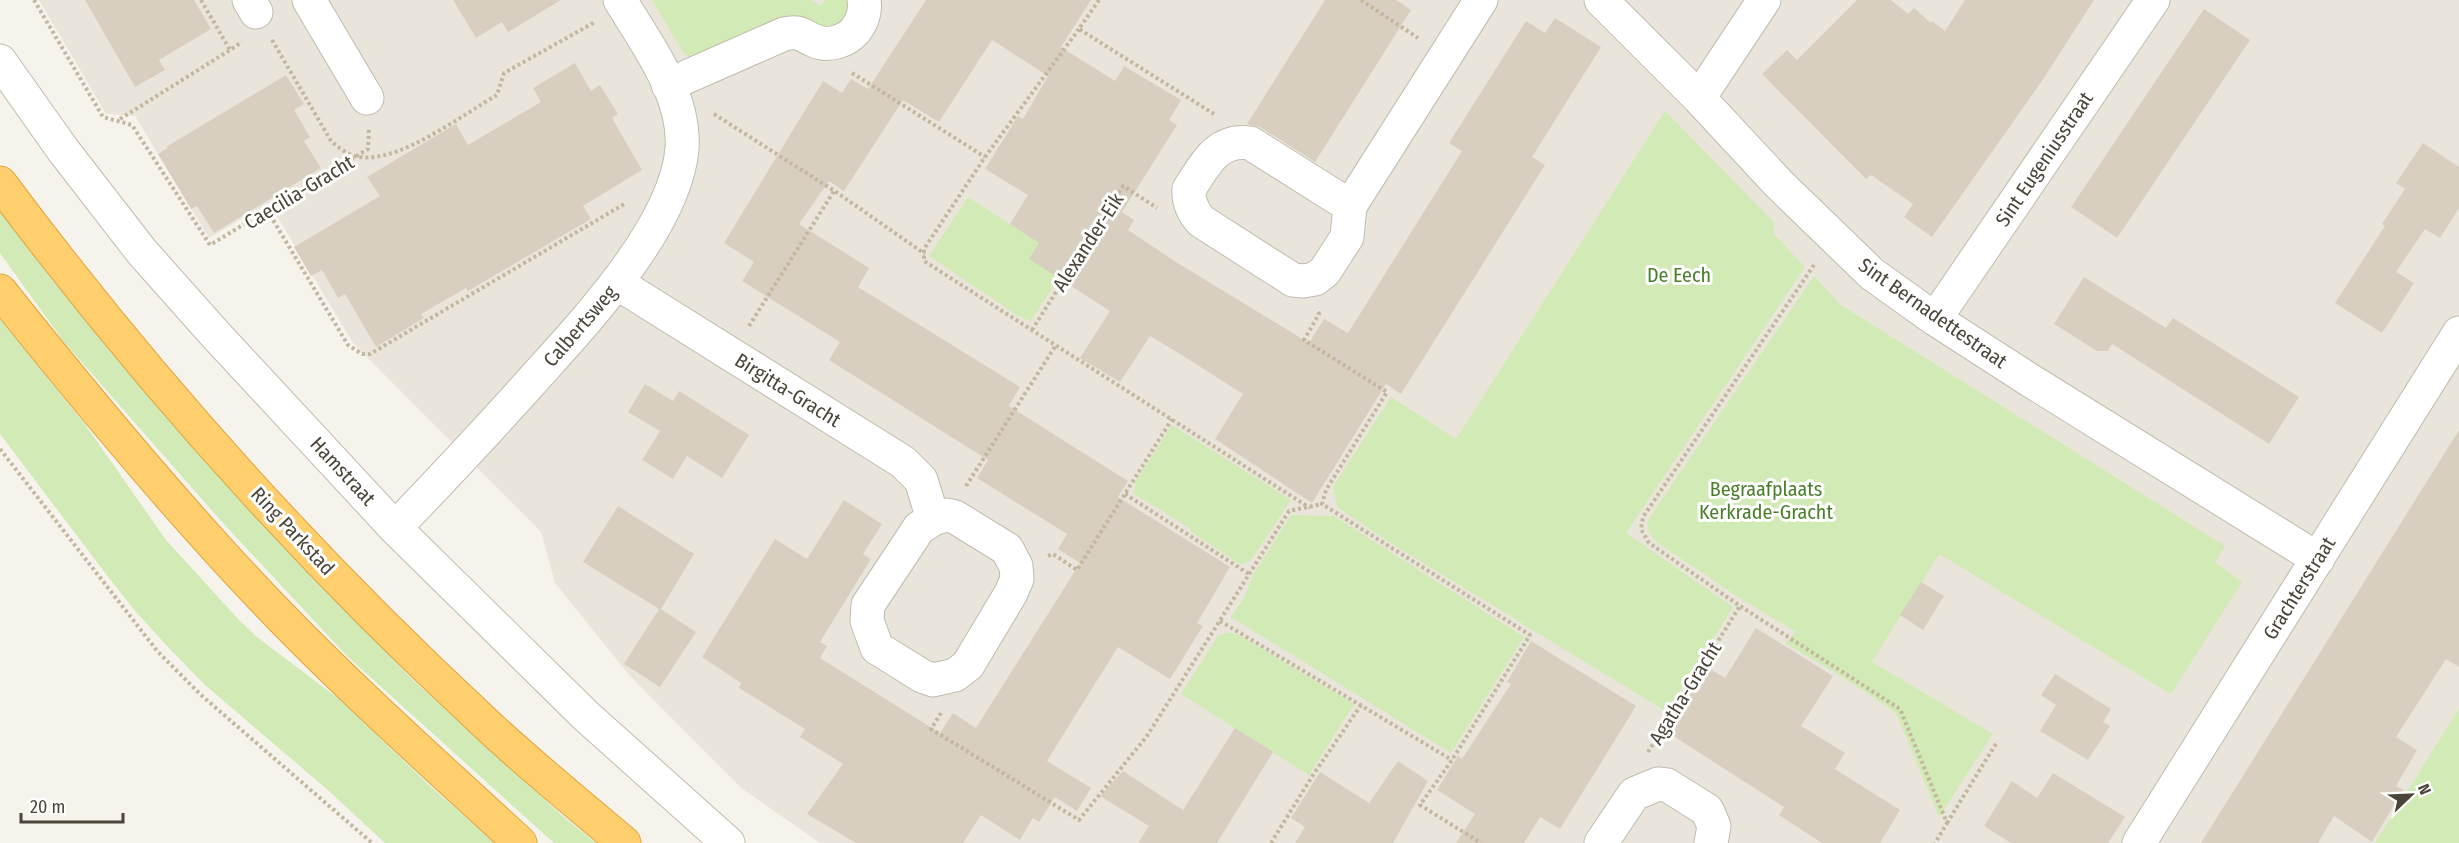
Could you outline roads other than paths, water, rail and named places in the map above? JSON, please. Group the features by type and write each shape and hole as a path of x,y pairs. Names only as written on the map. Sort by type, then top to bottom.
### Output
{"highway":[{"name":"Ring Parkstad","path":"0,183 104,319 193,424 332,574 482,721 624,843"},
{"path":"0,291 85,398 257,591 439,768 520,843"}],"street":[{"path":"309,0 367,98"},
{"name":"Calbertsweg","path":"395,528 465,455 617,283 665,205 678,171 682,147 676,108 668,85 620,0"},
{"path":"668,85 784,34 800,33 815,41 835,42 851,35 859,26 864,15 864,0"},
{"path":"1350,206 1250,143 1240,141 1229,143 1212,154 1189,189 1190,204 1201,221 1293,280 1309,280 1325,271 1347,237 1350,206 1481,0"},
{"name":"Sint Bernadettestraat","path":"1601,0 1699,98 1779,184 1872,274 1935,319 2318,558"},
{"path":"1699,98 1764,0"},
{"name":"Sint Eugeniusstraat","path":"1935,319 2153,0"},
{"name":"Hamstraat","path":"0,61 63,150 142,252 214,334 395,528 585,715 728,843"},
{"name":"Birgitta-Gracht","path":"617,283 903,462 921,480 944,518"},
{"name":"Grachterstraat","path":"2139,843 2459,333"},
{"path":"944,518 1007,549 1016,566 1017,579 968,665 948,678 933,680 922,676 877,648 867,621 868,606 919,528 944,518"},
{"path":"1601,843 1634,794 1653,786 1667,785 1707,810 1714,825 1711,843"}],"park label":[{"name":"De Eech","path":"1679,275"},
{"name":"Begraafplaats Kerkrade-Gracht","path":"1766,500"}]}
